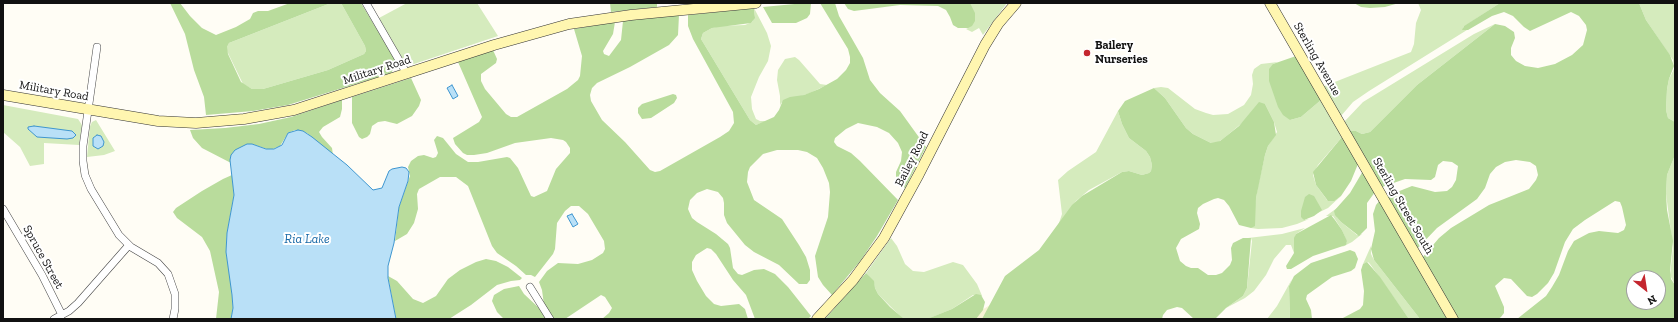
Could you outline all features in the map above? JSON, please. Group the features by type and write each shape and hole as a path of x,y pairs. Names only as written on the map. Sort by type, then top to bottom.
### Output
{"street":[{"path":"366,3 406,74"},
{"name":"Military Road","path":"3,95 140,119 171,122 239,120 294,110 508,40 569,24 631,14 756,3"},
{"name":"Bailey Road","path":"817,319 853,280 884,238 919,174 987,40 1001,20 1016,3"},
{"name":"Sterling Avenue","path":"1270,3 1330,107"},
{"path":"98,47 82,152 86,175 91,188 116,230 129,245 158,263 168,274 175,294 173,319"},
{"name":"Sterling Street South","path":"1330,107 1453,319"},
{"name":"Spruce Street","path":"3,209 39,271 62,315"},
{"path":"54,319 62,315 81,300 129,245"},
{"path":"530,287 550,319"}],"shaded area":[{"path":"990,305 998,319 967,319"}],"green space":[{"path":"170,3 180,3 202,28 216,35 236,27 250,19 253,13 258,11 268,11 290,3 331,3 229,43 227,47 228,54 241,82 252,89 263,89 328,70 364,54 366,51 365,46 341,3 361,3 394,58 396,63 395,67 391,73 288,105 253,111 206,115 204,97 194,70 185,34"},
{"path":"331,3 341,3 365,46 366,51 364,54 328,70 263,89 252,89 243,84 227,51 229,43"},
{"path":"407,3 477,3 498,36 414,64 408,63 402,58 379,18"},
{"path":"610,3 657,3 657,7 611,12"},
{"path":"811,3 810,14 807,18 796,23 772,23 763,7"},
{"path":"820,3 835,3 839,16 863,58 870,80 880,93 900,111 926,147 905,188 898,183 896,176 896,172 901,161 902,152 898,143 889,133 877,127 858,123 846,129 835,138 834,142 837,146 851,153 898,200 877,236 861,260 832,295 818,277 815,256 828,217 830,192 829,183 817,158 807,152 798,150 777,150 763,154 750,167 747,182 754,200 782,219 799,245 806,257 810,270 810,280 807,284 799,284 779,265 754,252 745,245 727,223 724,215 723,198 718,192 707,189 697,193 690,200 688,209 692,218 728,244 733,268 738,274 742,275 754,270 764,269 775,274 788,287 811,316 808,319 755,319 746,295 733,280 716,254 711,249 707,248 696,255 692,262 692,270 697,281 706,296 714,304 721,306 739,304 745,309 748,319 602,319 612,308 605,297 601,295 565,319 553,319 544,305 542,290 539,282 547,271 558,263 578,264 592,260 603,253 605,249 604,241 588,214 579,206 571,206 565,211 557,223 555,249 553,254 535,277 526,275 497,253 492,246 468,186 456,177 440,177 419,189 417,194 418,209 414,223 407,234 395,241 399,207 410,176 408,167 411,161 418,156 424,155 433,158 436,157 438,153 434,140 437,136 443,138 456,154 468,162 478,162 507,157 510,158 518,168 531,196 534,197 547,191 556,169 570,153 570,148 566,142 551,138 515,143 487,153 467,155 463,153 455,144 453,138 479,122 482,117 458,62 493,50 497,59 496,63 481,74 481,81 485,89 506,114 511,117 517,117 567,89 578,80 580,76 582,56 574,29 615,22 613,34 603,51 604,54 609,56 621,40 623,21 679,15 678,35 669,45 630,67 597,83 592,88 590,95 591,101 602,120 625,142 650,170 655,172 660,171 720,137 729,131 734,123 733,112 693,39 688,26 688,15 754,8 755,18 751,23 712,28 703,33 701,39 750,120 756,125 774,117 783,100 790,97 804,95 837,79 846,70 850,63 848,49"},
{"path":"844,3 970,3 975,13 975,21 972,26 968,28 958,28 953,25 946,10 938,6 900,5 854,11 848,9"},
{"path":"965,3 1007,3 983,35 979,28 972,32 966,29 968,28"},
{"path":"1354,3 1399,3 1385,7 1370,8 1361,7"},
{"path":"1418,3 1500,3 1463,27 1463,30 1467,30 1353,102 1341,116 1322,87 1411,52 1414,44 1416,23 1421,10"},
{"path":"1500,3 1639,3 1646,20 1670,55 1674,66 1667,89 1666,110 1668,118 1675,122 1675,155 1667,175 1666,194 1667,210 1673,241 1670,271 1671,279 1675,285 1675,319 1517,319 1546,296 1559,275 1568,251 1574,241 1589,233 1599,231 1618,233 1624,230 1626,225 1622,207 1620,202 1615,201 1573,229 1565,242 1554,273 1548,283 1537,294 1532,297 1527,296 1511,279 1504,278 1495,286 1504,307 1504,313 1501,317 1498,319 1458,319 1422,258 1439,238 1451,228 1489,205 1529,189 1538,175 1536,166 1530,162 1516,160 1505,162 1496,167 1490,174 1485,188 1477,199 1437,228 1417,249 1387,196 1412,186 1435,192 1447,191 1452,187 1456,180 1458,166 1452,162 1443,161 1438,165 1435,177 1431,180 1405,179 1382,187 1350,131 1356,131 1362,134 1370,132 1417,85 1495,24 1505,26 1514,32 1515,38 1511,48 1511,55 1516,61 1525,66 1538,68 1555,64 1572,55 1583,45 1587,30 1586,25 1579,16 1571,12 1530,31 1513,16 1504,12 1492,16 1468,30 1462,30 1464,26"},
{"path":"1639,3 1675,3 1675,122 1668,118 1666,110 1667,89 1669,79 1674,69 1673,60 1646,20"},
{"path":"754,8 767,33 771,46 768,61 759,77 751,97 752,109 756,119 760,121 767,121 756,125 750,120 701,39 703,33 712,28 720,26 745,25 752,22 755,16"},
{"path":"1495,24 1417,85 1370,132 1362,134 1356,131 1350,131 1344,122 1363,102 1474,34"},
{"path":"1296,56 1321,100 1301,117 1290,120 1283,115 1278,107 1269,81 1269,69 1273,64"},
{"path":"795,57 820,84 827,85 810,93 781,103 780,106 777,80 778,70 785,59"},
{"path":"1278,62 1273,64 1290,120 1301,117 1321,100 1342,137 1318,165 1313,175 1316,185 1327,200 1332,201 1341,196 1328,208 1297,224 1282,228 1258,229 1251,228 1258,186 1268,146 1277,132 1265,104 1224,138 1217,143 1211,143 1193,134 1186,128 1165,98 1154,88 1168,88 1195,109 1206,113 1213,115 1228,114 1244,105 1251,95 1253,84 1252,75 1254,69 1261,64"},
{"path":"411,78 421,100 412,116 397,124 385,121 378,122 372,126 370,134 367,137 362,139 359,137 352,123 352,97"},
{"path":"1154,88 1165,98 1186,128 1193,134 1211,143 1220,141 1239,126 1259,102 1265,104 1274,122 1276,135 1268,146 1265,155 1256,198 1255,226 1251,228 1239,225 1229,206 1224,200 1218,198 1214,199 1198,208 1197,213 1200,224 1199,229 1181,239 1176,248 1180,261 1186,266 1198,268 1208,275 1216,275 1222,273 1230,265 1232,260 1231,248 1233,243 1243,238 1251,238 1247,288 1243,296 1226,308 1215,319 1194,319 1182,308 1177,307 1167,310 1162,319 982,319 1005,276 1039,250 1072,205 1082,196 1122,172 1129,171 1142,175 1151,171 1152,165 1150,157 1146,151 1129,138 1122,124 1118,111 1125,101"},
{"path":"673,94 676,95 677,98 674,103 651,118 642,119 638,113 638,108 642,104"},
{"path":"342,100 340,117 323,127 319,132 332,148 333,155 307,133 295,130 288,133 280,146 270,150 252,144 230,160 231,163 202,148 193,138 190,130 259,124 291,117"},
{"path":"3,105 78,119 82,125 79,145 44,143 44,164 30,166 20,147 3,132"},
{"path":"1118,111 1122,124 1129,138 1146,151 1150,157 1152,165 1151,171 1142,175 1129,171 1122,172 1089,190 1076,201 1058,226 1062,214 1058,180 1068,171 1096,152"},
{"path":"96,120 115,151 104,155 87,157 90,126 92,122"},
{"path":"1342,137 1358,164 1351,181 1341,196 1334,201 1328,201 1316,185 1313,172"},
{"path":"1675,155 1675,285 1670,275 1673,247 1666,194 1667,175"},
{"path":"1363,171 1375,192 1367,203 1367,228 1359,236 1341,222 1335,215 1334,211 1350,193"},
{"path":"232,175 234,195 227,233 226,252 233,308 231,319 216,319 219,292 210,251 202,237 177,218 173,212 176,208 202,191"},
{"path":"1309,194 1314,196 1322,210 1314,216 1304,220 1301,217 1301,211 1305,197"},
{"path":"1380,200 1448,319 1420,319 1374,260 1371,249 1375,231 1373,214 1376,205"},
{"path":"1337,208 1337,217 1341,222 1357,235 1362,234 1352,242 1342,247 1347,242 1342,230 1333,216 1326,216"},
{"path":"1331,215 1342,230 1347,241 1346,245 1313,256 1291,269 1287,269 1286,266 1294,253 1294,238 1296,234"},
{"path":"1305,228 1296,234 1294,241 1294,253 1291,245 1286,245 1274,259 1266,275 1254,291 1245,298 1226,308 1243,296 1247,288 1252,241 1251,238 1248,238 1282,234"},
{"path":"891,238 897,246 905,264 913,271 924,272 953,262 963,265 977,284 983,298 982,296 973,295 952,309 930,318 902,318 878,294 874,283 866,273"},
{"path":"1371,246 1371,254 1374,260 1420,319 1409,319 1370,264 1368,262 1363,264"},
{"path":"1350,250 1355,252 1358,259 1355,268 1351,271 1332,277 1307,295 1306,299 1311,310 1312,319 1290,319 1289,286 1294,276 1311,263"},
{"path":"486,259 496,261 508,267 522,278 520,280 497,285 471,305 449,319 396,319 388,276 397,281 413,299 423,303 436,296 448,279 460,270"},
{"path":"1367,262 1380,277 1409,319 1341,319 1360,309 1363,305 1364,291 1361,270 1363,264"},
{"path":"866,273 874,281 878,294 904,319 825,319"},
{"path":"1292,279 1289,286 1290,319 1267,319 1277,306"},
{"path":"519,286 524,294 539,308 547,319 504,319 497,312 492,301 494,295 504,289"},
{"path":"976,294 981,295 985,302 983,310 976,319 927,319 952,309"}],"water":[{"path":"452,85 458,96 453,99 447,88"},
{"path":"34,126 72,131 76,135 73,138 67,139 37,137 28,129 28,127"},
{"name":"Ria Lake","path":"298,130 303,131 312,137 347,165 373,190 382,188 389,171 392,169 402,167 406,168 409,172 408,181 399,207 394,243 388,266 388,278 396,319 231,319 233,308 226,252 227,233 234,195 230,160 231,155 235,150 247,144 252,144 266,149 274,149 282,145 288,133"},
{"path":"97,135 101,136 104,142 103,146 98,149 93,146 93,138"},
{"path":"572,214 578,224 573,227 567,216"}],"place":[{"name":"Bailery Nurseries","path":"1087,53"}]}
